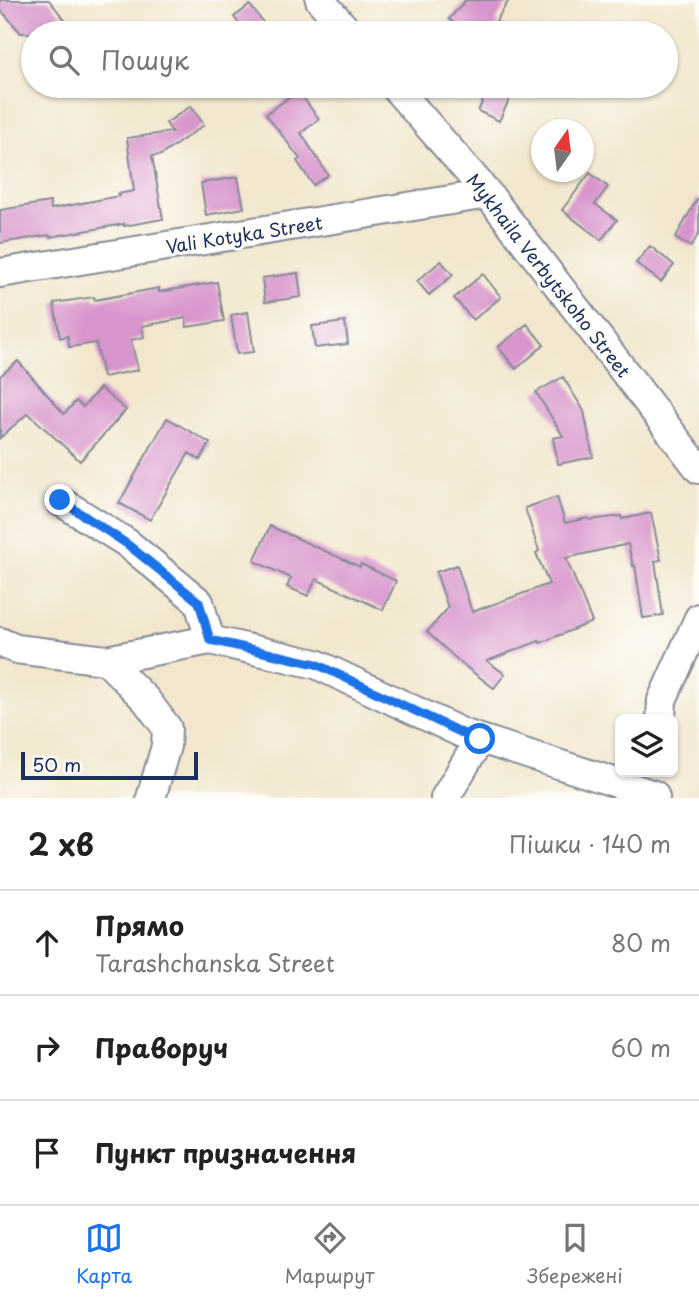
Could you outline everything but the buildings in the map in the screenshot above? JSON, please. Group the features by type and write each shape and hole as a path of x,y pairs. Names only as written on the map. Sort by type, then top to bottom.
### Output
{"street":[{"path":"320,0 338,21"},
{"name":"Mykhaila Verbytskoho Street","path":"404,98 488,194 699,469"},
{"name":"Vali Kotyka Street","path":"0,273 488,194"},
{"path":"60,500 127,544 199,602 210,640"},
{"path":"661,714 662,700 699,618"},
{"path":"0,642 16,649 106,660 210,640 316,664 462,733 655,788"},
{"path":"106,660 146,700 167,728 166,746 150,798"},
{"path":"445,798 480,739"}],"route":[{"path":"60,500 127,544 199,602 210,640 316,664 480,739"}]}
